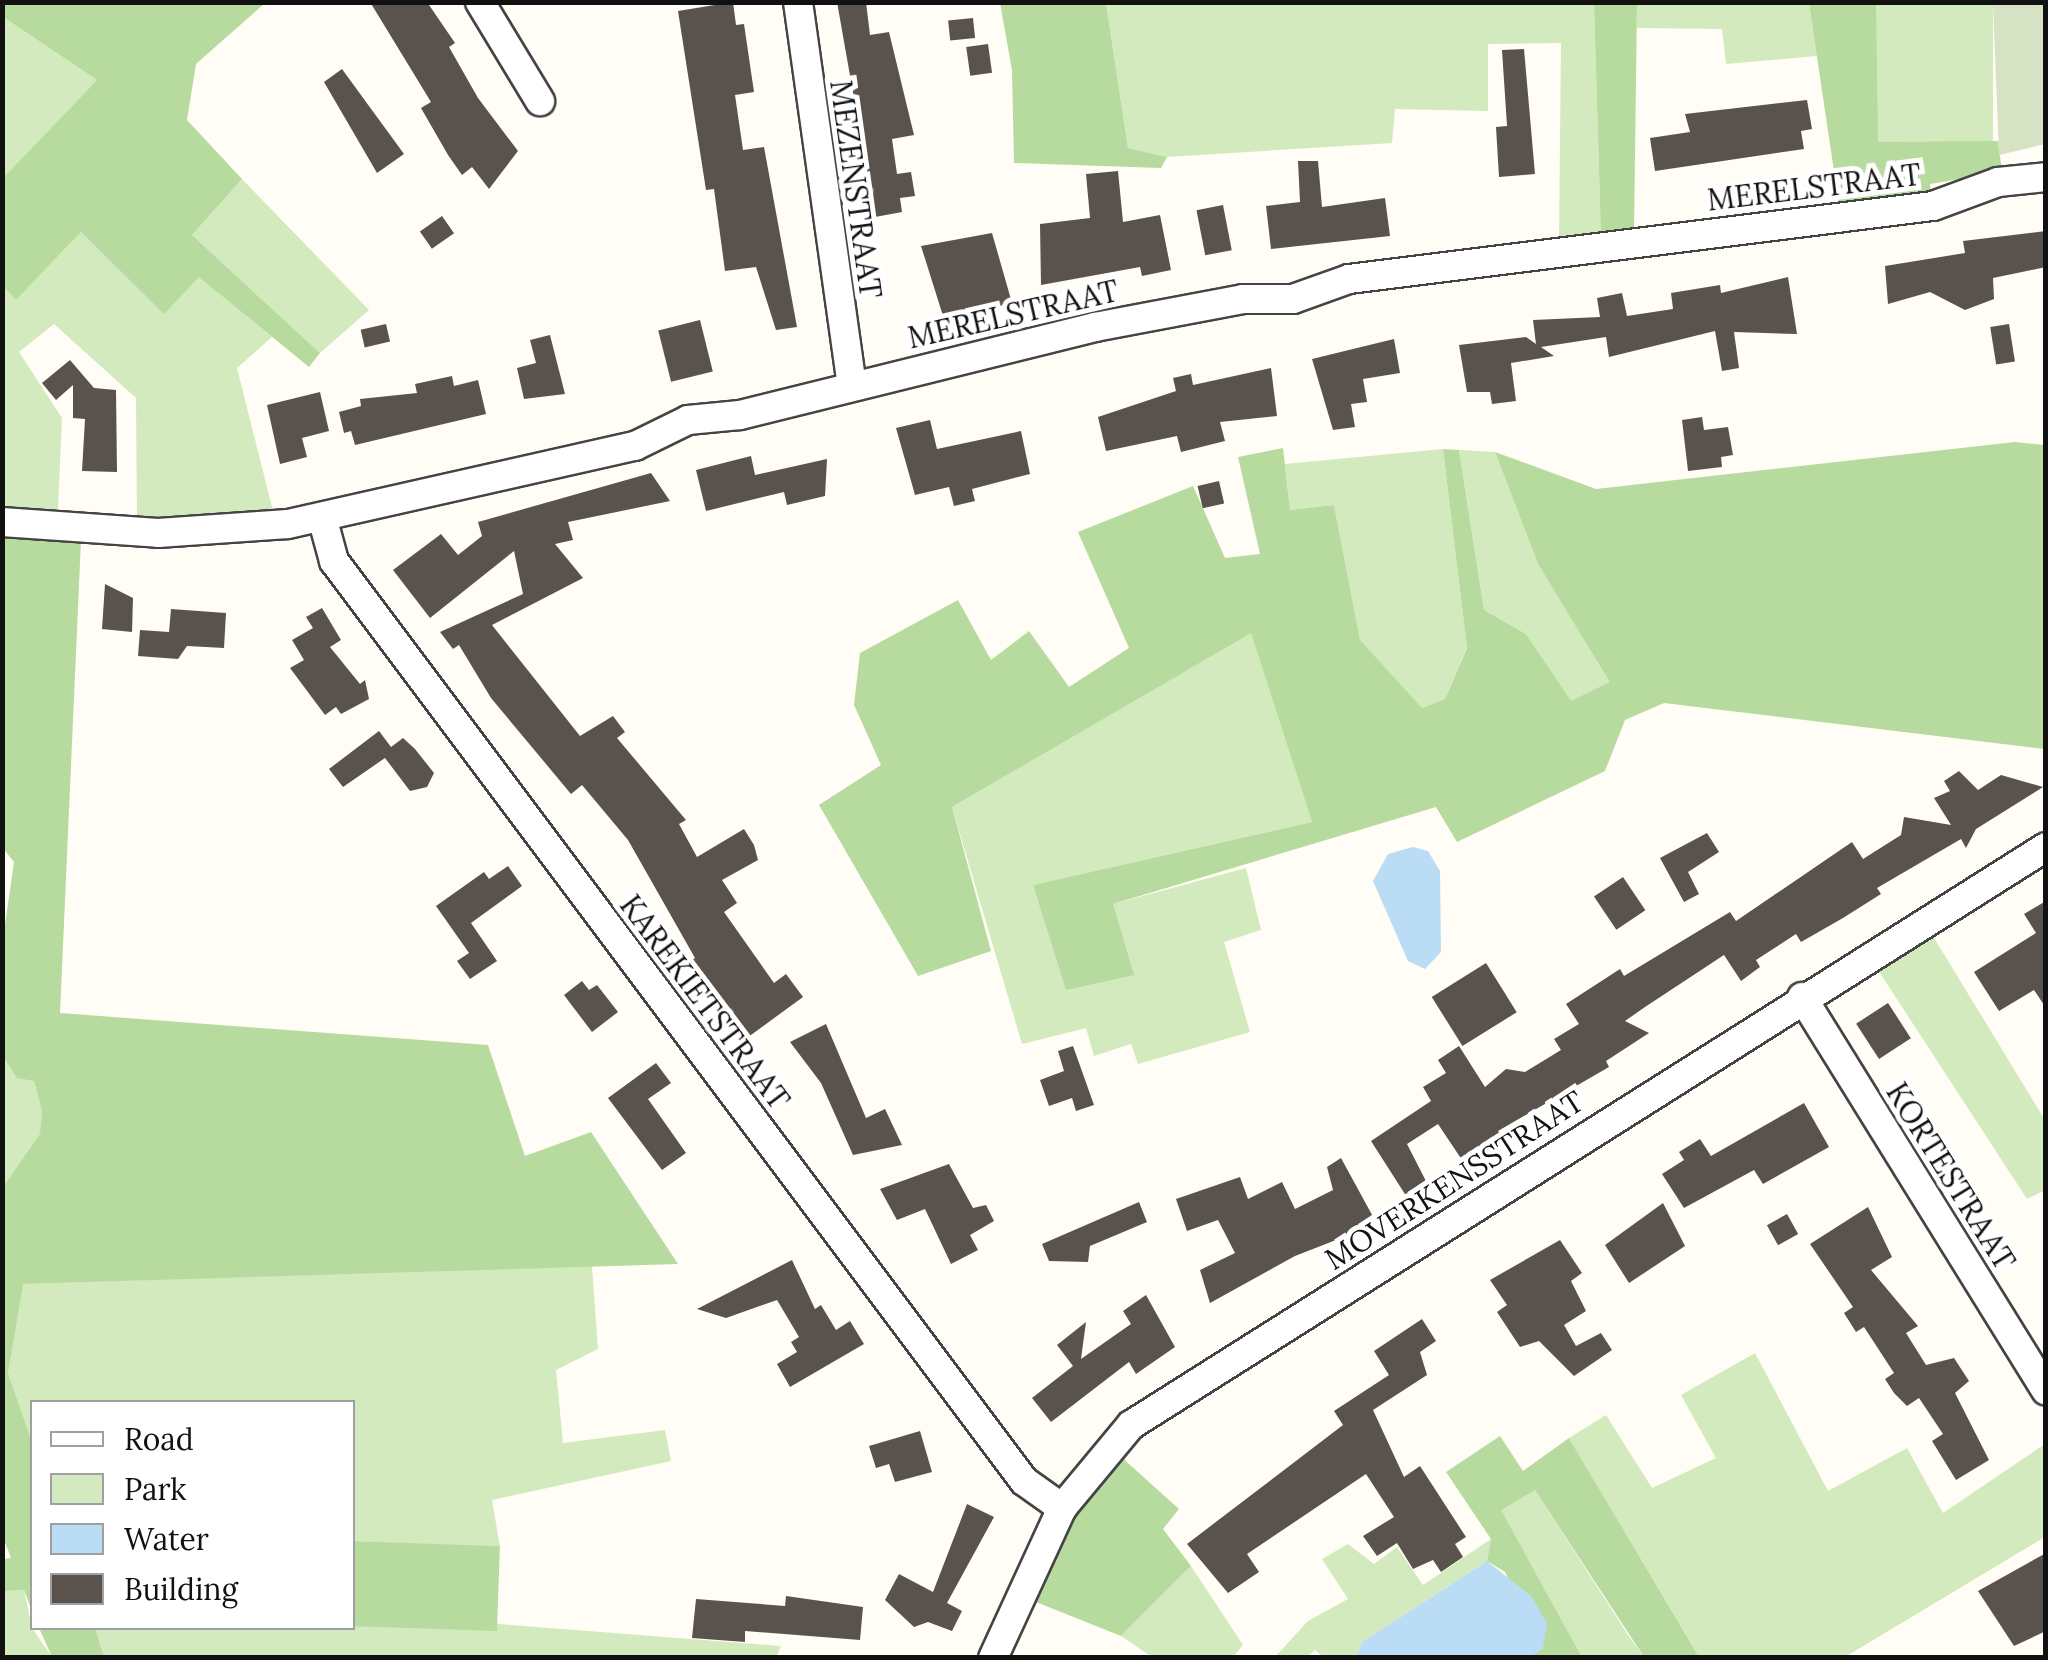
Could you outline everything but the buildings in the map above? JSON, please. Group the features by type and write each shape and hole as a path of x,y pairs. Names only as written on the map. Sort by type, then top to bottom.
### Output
{"street":[{"path":"480,2 540,101"},
{"name":"MEZENSTRAAT","path":"798,2 852,385"},
{"name":"MERELSTRAAT","path":"2,522 217,533 322,517 635,446 688,420 740,415 1096,327 1243,299 1293,299 1349,279 1932,206 1998,182 2046,177"},
{"name":"KAREKIETSTRAAT","path":"322,517 346,577 1024,1481 1062,1508"},
{"name":"MOVERKENSSTRAAT","path":"993,1658 1062,1508 1132,1425 1802,997 2046,847"},
{"name":"KORTESTRAAT","path":"1802,997 2046,1390"}],"green space":[{"path":"3,2 265,3 196,64 187,120 242,179 192,235 320,353 309,367 199,277 164,314 81,232 16,300 3,286 3,178 97,80 3,17"},
{"path":"1000,3 1106,3 1128,148 1167,157 1161,168 1014,163 1012,70"},
{"path":"1106,3 1594,3 1601,238 1559,242 1561,43 1488,44 1488,111 1395,109 1392,143 1167,157 1128,148"},
{"path":"1594,3 1637,3 1634,231 1601,238"},
{"path":"1637,3 1809,3 1817,56 1726,64 1722,29 1637,28"},
{"path":"1809,3 1876,3 1878,142 1998,141 2002,172 1930,184 1931,195 1918,198 1839,205"},
{"path":"1876,3 1993,3 1993,143 1876,143"},
{"path":"1993,3 2046,3 2045,144 1999,155"},
{"path":"3,17 97,80 3,178"},
{"path":"242,179 369,310 320,353 192,235"},
{"path":"81,232 164,313 199,276 272,337 237,368 274,515 137,521 136,398 54,324 19,352 62,418 58,509 54,519 3,511 3,286 16,300"},
{"path":"2015,442 2045,445 2045,749 1664,703 1625,720 1605,771 1457,842 1436,807 1113,904 1134,975 1066,990 1033,885 1312,822 1251,633 952,807 991,951 918,976 819,805 881,765 854,705 860,653 958,600 991,660 1029,631 1069,687 1129,648 1078,532 1193,486 1225,558 1260,554 1238,457 1283,448 1290,510 1334,505 1360,640 1422,708 1445,699 1467,648 1443,449 1459,450 1484,610 1526,634 1571,701 1610,682 1538,564 1495,452 1596,489"},
{"path":"1443,449 1467,647 1445,699 1422,708 1360,641 1334,505 1290,510 1285,464"},
{"path":"1459,450 1495,452 1538,564 1611,682 1571,702 1526,634 1484,610"},
{"path":"3,537 81,540 60,1013 488,1045 525,1156 591,1132 678,1264 23,1284 8,1373 30,1436 30,1606 24,1590 3,1591 3,1559 11,1558 3,1537 3,1187 40,1134 42,1112 34,1081 17,1078 5,1059 2,946 14,862 2,847"},
{"path":"1251,632 1312,822 1033,885 1067,990 1113,904 1246,868 1261,930 1224,942 1250,1032 1138,1064 1131,1044 1094,1056 1086,1028 1022,1044 952,807"},
{"path":"1931,933 2045,1120 2045,1190 2027,1199 1876,967"},
{"path":"2,1009 5,1059 34,1081 42,1112 41,1134 3,1187"},
{"path":"592,1266 598,1349 556,1370 563,1443 665,1430 671,1461 492,1500 500,1547 355,1541 355,1400 30,1400 30,1436 8,1373 22,1284"},
{"path":"1755,1353 1828,1491 1907,1448 1943,1513 2045,1444 2045,1537 1845,1657 1699,1657 1569,1438 1606,1415 1652,1488 1716,1458 1681,1395"},
{"path":"1500,1436 1523,1471 1569,1438 1699,1657 1644,1657 1535,1490 1501,1510 1581,1656 1529,1657 1543,1648 1505,1572 1487,1561 1491,1539 1446,1472"},
{"path":"1119,1455 1179,1509 1163,1529 1191,1566 1121,1636 1031,1600 1090,1488"},
{"path":"1535,1490 1644,1657 1578,1657 1500,1509"},
{"path":"1491,1539 1487,1561 1362,1642 1357,1657 1323,1657 1315,1650 1307,1657 1274,1658 1308,1621 1348,1599 1322,1559 1348,1544 1374,1564 1397,1547 1423,1585"},
{"path":"355,1541 500,1546 497,1631 355,1626"},
{"path":"1191,1566 1243,1645 1233,1657 1152,1657 1121,1636"},
{"path":"24,1590 30,1630 52,1657 3,1658 3,1591"},
{"path":"498,1624 781,1646 776,1658 104,1658 96,1630 355,1630 355,1625"},
{"path":"40,1630 96,1630 104,1657 52,1657"}],"water":[{"path":"1413,847 1428,851 1440,871 1441,952 1425,969 1408,961 1373,881 1388,854"},
{"path":"1487,1561 1531,1596 1547,1623 1543,1648 1529,1658 1357,1657 1362,1642"}]}
